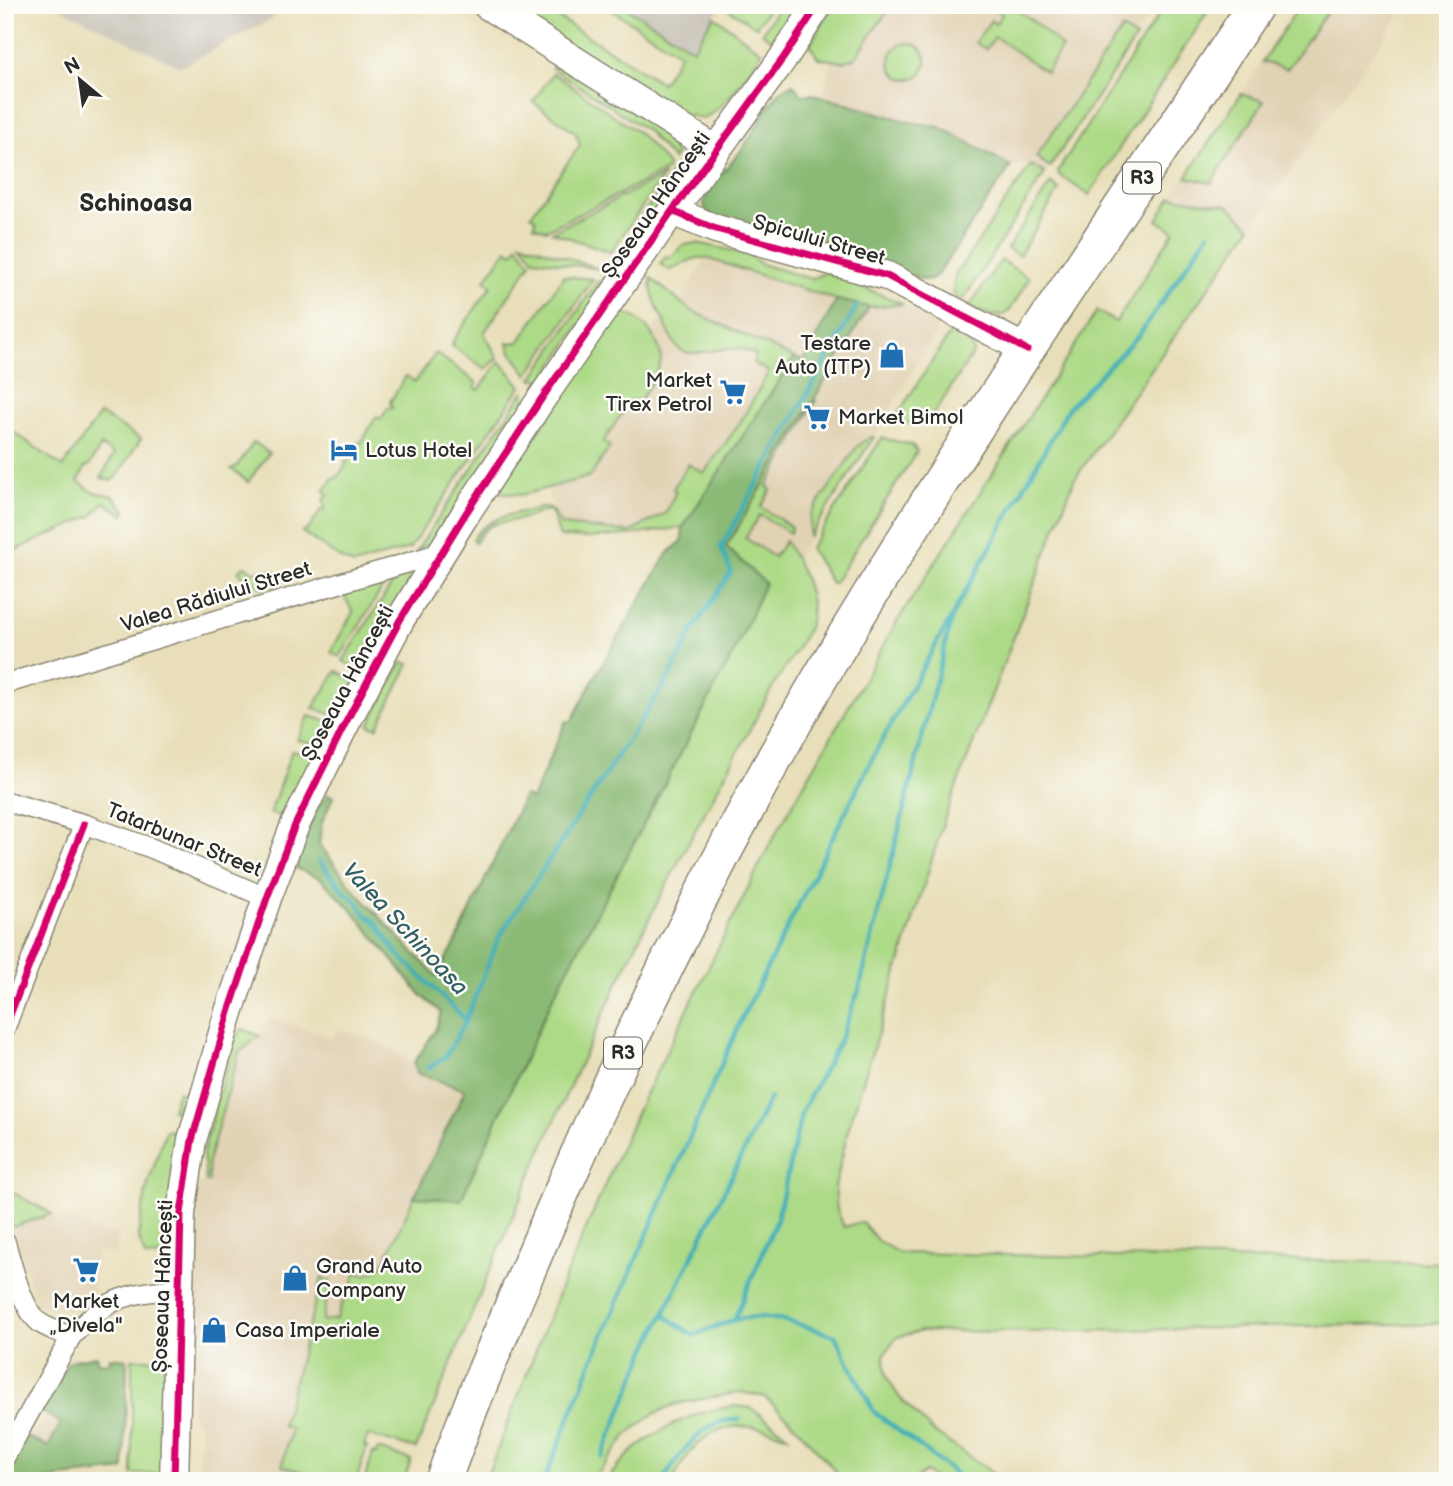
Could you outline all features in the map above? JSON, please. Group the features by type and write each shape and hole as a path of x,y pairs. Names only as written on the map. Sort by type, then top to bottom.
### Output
{"highway":[{"name":"R3","path":"443,1481 519,1292 605,1092 742,818 841,643 951,466 1256,5"}],"street":[{"path":"487,5 716,150"},
{"name":"Șoseaua Hâncești","path":"174,1481 181,1213 192,1140 229,1012 282,857 314,784 400,620 440,553 542,398 818,5"},
{"name":"Spicului Street","path":"672,211 716,229 887,276 1027,350"},
{"name":"Valea Rădiului Street","path":"5,684 440,553"},
{"path":"5,801 84,824 5,1028"},
{"name":"Tatarbunar Street","path":"84,824 151,848 267,898"},
{"path":"5,1241 24,1299 32,1313 41,1323 71,1337"},
{"path":"5,1457 71,1337 98,1310 131,1294 178,1290"}],"shaded area":[{"path":"54,5 268,5 273,9 270,10 274,18 180,67"},
{"path":"622,5 721,5 693,49"},
{"path":"892,5 1156,5 1045,173 1031,165 1011,166 940,127 909,122 823,97 831,60 850,61 861,51"},
{"path":"1332,5 1407,5 1251,227 1227,205 1171,197 1186,177 1211,183 1264,101 1241,94 1262,62 1287,69"},
{"path":"706,258 837,300 802,362 794,359 683,527 589,538 560,537 548,488 674,299 680,303"},
{"path":"903,304 941,322 874,437 868,438 857,447 812,514 809,537 796,559 788,547 765,583 726,547 869,307"},
{"path":"270,1018 334,1038 337,1029 370,1038 414,1063 417,1073 465,1090 415,1196 359,1458 339,1481 197,1481 201,1427 192,1415 190,1401 196,1184 209,1181 208,1162 239,1052 260,1036"},
{"path":"52,1214 94,1231 118,1234 117,1253 97,1252 91,1310 37,1306 12,1227"},
{"path":"45,1414 62,1423 48,1447 31,1439"}],"green space":[{"path":"506,5 538,5 662,83 680,54 604,5 622,5 693,49 714,16 762,52 721,106 703,119 689,115 686,118"},
{"path":"722,5 771,5 756,27"},
{"path":"780,5 798,5 774,41 762,33"},
{"path":"833,5 892,5 855,58 843,62 818,58 810,45"},
{"path":"997,5 1024,14 1062,47 1046,72 995,37 986,49 975,43 991,20 995,24 1002,15 995,9"},
{"path":"1165,5 1212,5 1089,195 1059,175 1058,171"},
{"path":"1300,5 1332,5 1287,69 1262,62"},
{"path":"1122,29 1136,38 1050,167 1036,157"},
{"path":"908,43 921,48 926,61 921,74 908,79 895,74 890,61 895,48"},
{"path":"562,64 667,134 665,137 676,154 673,160 646,130 552,68"},
{"path":"553,73 639,133 668,165 667,170 547,230 534,226 536,219 531,215 580,145 576,133 533,102"},
{"path":"793,84 802,95 813,94 909,122 940,127 1011,166 938,274 924,280 711,216 704,206 709,191 743,148 777,95"},
{"path":"1241,94 1264,101 1211,183 1186,177"},
{"path":"683,156 681,176 643,233 635,226"},
{"path":"1031,165 1045,173 963,300 959,300 953,293 955,275"},
{"path":"664,175 611,252 552,232"},
{"path":"1051,183 1059,190 1019,256 1007,249"},
{"path":"1171,197 1228,205 1251,227 1074,480 945,817 848,1130 835,1187 837,1210 844,1227 862,1222 878,1241 899,1253 1448,1263 1448,1323 1036,1332 922,1331 897,1337 884,1355 886,1376 899,1397 931,1430 1004,1481 939,1481 925,1472 912,1481 844,1481 795,1425 765,1397 741,1392 675,1404 652,1415 628,1434 592,1481 485,1481 562,1284 638,1109 771,842 898,620 1097,311 1116,322 1174,231 1157,220"},
{"path":"521,242 600,269 534,259"},
{"path":"697,243 748,254 761,264 811,279 826,272 903,304 869,307 837,300 706,258 691,260 670,270 660,264 666,256 670,258 683,245"},
{"path":"518,245 531,263 484,333 498,358 486,369 452,346 452,342 491,286 485,280 507,249 513,253"},
{"path":"1001,260 1029,278 1012,308 1007,313 993,315 969,307"},
{"path":"562,276 593,279 528,375 511,352 508,343 519,342"},
{"path":"651,278 690,310 794,358 683,527 589,538 560,537 552,513 548,510 492,525 483,531 475,543 473,539 479,531 496,520 547,507 552,510 561,525 630,532 666,513 676,491 673,489 688,464 704,473 741,421 769,372 753,363 756,355 744,350 733,348 692,353 680,350 672,340 657,306"},
{"path":"598,281 606,286 543,380 532,379"},
{"path":"837,300 869,307 726,547 765,583 736,648 550,1003 461,1200 414,1197 465,1090 417,1073 414,1063 436,1029 441,1012 421,995 351,909 320,878 295,868 298,863 294,862 318,807 328,794 333,797 322,822 319,844 357,893 436,976 455,944 524,796 532,799 566,721 571,722 667,554 682,541 683,527 794,358 803,361"},
{"path":"619,313 635,318 650,331 659,349 660,364 638,404 631,400 603,442 610,447 592,474 522,495 497,492"},
{"path":"953,329 969,341 974,352 933,415 906,424 892,423"},
{"path":"436,353 477,383 475,387 479,390 500,361 521,386 410,548 354,565 302,532 308,530 321,510 325,510 324,500 328,494 324,491 334,477 337,478 376,417 381,419 388,408 392,408 390,402 406,376 415,382"},
{"path":"524,391 526,403 431,545 417,550"},
{"path":"814,400 816,401 767,486 771,490 761,507 788,525 791,528 790,533 760,515 745,538 774,557 785,541 801,570 809,593 811,615 805,634 774,685 691,839 614,991 526,1186 416,1449 368,1435 356,1481 308,1481 310,1474 282,1466 291,1429 282,1426 322,1277 331,1282 322,1321 337,1319 342,1303 348,1299 356,1272 365,1275 378,1270 384,1263 414,1197 461,1200 550,1003 736,648 765,583 726,547"},
{"path":"100,414 141,439 115,479 111,481 101,478 114,454 101,446 78,481 93,492 113,496 126,511 124,515 104,502 92,516 5,555 5,426 63,467"},
{"path":"874,437 809,537 811,514 857,447 868,438"},
{"path":"882,438 912,445 917,451 834,583 831,583 810,548"},
{"path":"254,442 269,453 248,482 231,469 237,466"},
{"path":"245,566 254,572 271,569 284,577 271,594 238,572"},
{"path":"401,570 411,570 414,574 361,672 343,661"},
{"path":"391,574 340,657 331,652 353,612 343,594 335,596 334,592"},
{"path":"402,662 409,664 377,728 369,725"},
{"path":"337,671 356,681 337,716 313,708"},
{"path":"309,716 334,723 322,745 297,740"},
{"path":"292,750 317,755 288,819 270,813"},
{"path":"243,1029 260,1036 239,1052 208,1162 209,1182 206,1182 203,1155 236,1037"},
{"path":"178,1091 197,1096 169,1256 145,1257 138,1235 147,1187 166,1130 175,1132 181,1113 172,1110"},
{"path":"5,1188 52,1214 12,1227 5,1208"},
{"path":"97,1356 97,1362 109,1363 110,1357 127,1359 124,1470 61,1477 49,1481 5,1481 9,1467 26,1436 48,1447 61,1423 39,1410 68,1363"},
{"path":"132,1359 165,1359 165,1474 132,1474"},
{"path":"736,1406 751,1408 790,1437 770,1430 735,1426 720,1430 694,1447 673,1481 607,1481 632,1452 663,1430 699,1414"},
{"path":"378,1449 411,1460 404,1481 364,1481 373,1453 376,1454"}],"waterway":[{"path":"544,1481 598,1347 742,1018 875,753 1069,407 1139,335 1209,233"},
{"path":"429,1068 446,1056 466,1020 499,937 670,676 693,630 731,572 721,547 857,306"},
{"path":"734,1320 777,1219 802,1111 840,1040 859,990 952,617"},
{"name":"Valea Schinoasa","path":"319,861 365,914 377,923 395,951 466,1020"},
{"path":"602,1457 646,1350 770,1098"},
{"name":"Valea Schinoasa","path":"664,1315 693,1335 734,1320 760,1317 798,1324 835,1336 874,1412 965,1481"},
{"path":"663,1481 679,1456 701,1433 719,1422 740,1419"}],"cycle path":[{"path":"174,1481 181,1213 192,1140 229,1012 267,898 295,825 400,620 466,513 542,398 818,5"},
{"path":"672,211 716,229 887,276 1027,350"},
{"path":"5,1028 84,824"}],"place":[{"name":"Testare Auto (ITP)","path":"892,355"},
{"name":"Market Tirex Petrol","path":"733,392"},
{"name":"Market Bimol","path":"817,417"},
{"name":"Lotus Hotel","path":"344,450"},
{"name":"Market „Divela\"","path":"86,1270"},
{"name":"Grand Auto Company","path":"295,1278"},
{"name":"Casa Imperiale","path":"214,1330"}],"district":[{"name":"Schinoasa","path":"136,203"}]}
